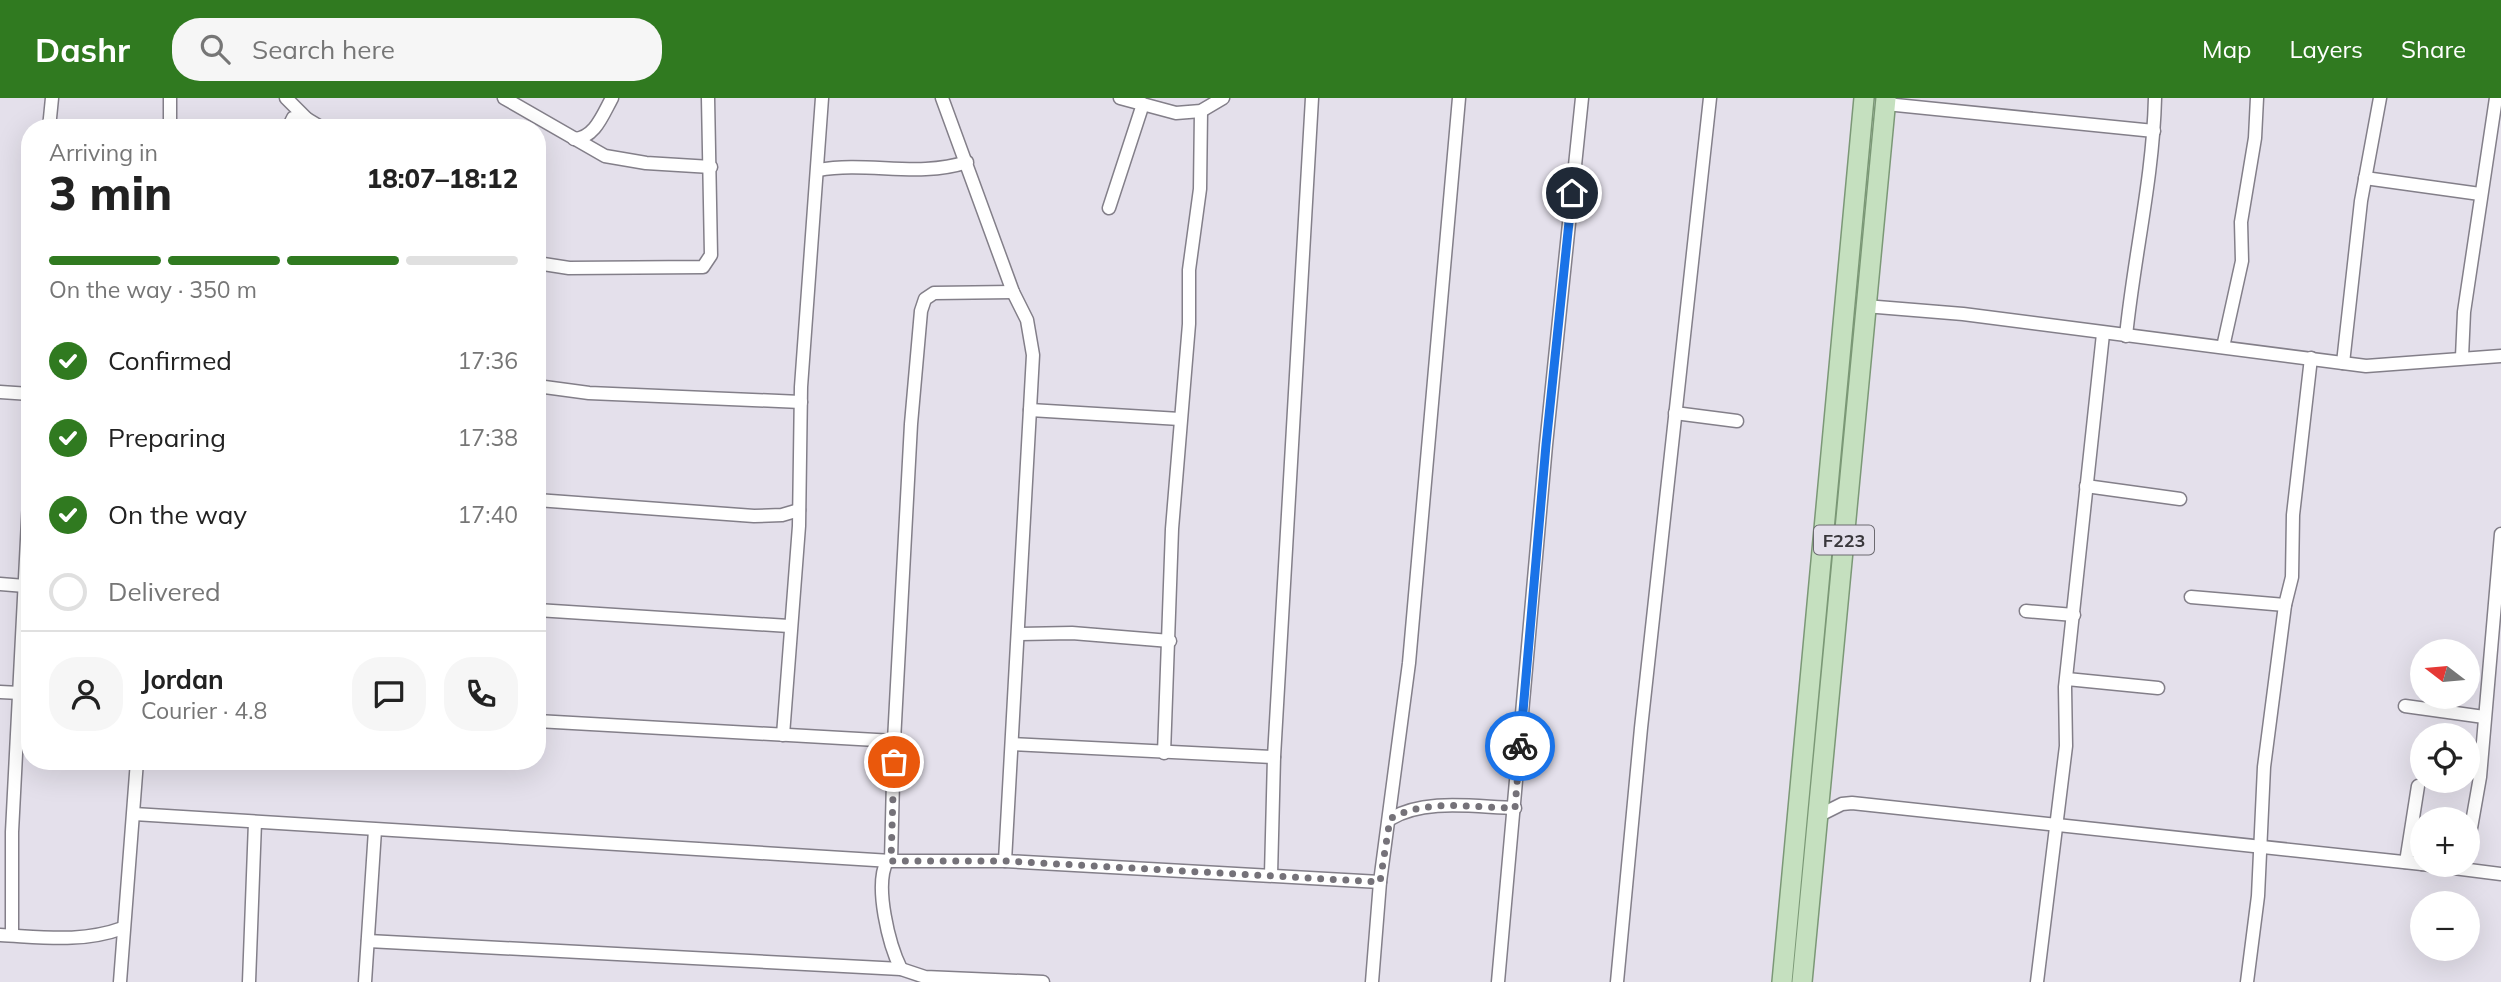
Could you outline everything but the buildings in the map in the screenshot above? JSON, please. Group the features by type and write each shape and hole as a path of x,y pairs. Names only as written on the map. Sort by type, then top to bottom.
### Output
{"main road":[{"name":"F223","path":"1782,982 1864,98"},
{"name":"F223","path":"1802,982 1886,101"},
{"path":"1811,664 1833,666"}],"street":[{"path":"50,119 52,98"},
{"path":"170,98 170,119"},
{"path":"286,98 307,119"},
{"path":"504,98 540,119"},
{"path":"574,139 584,138 593,130 612,98"},
{"path":"546,264 569,268 703,267 711,255 708,98"},
{"path":"783,735 799,510 801,402 822,98"},
{"path":"942,98 1013,292 1027,320 1033,355 1020,634 1005,861"},
{"path":"1121,98 1177,113 1201,111 1223,98"},
{"path":"1271,874 1275,804 1274,757 1312,98"},
{"path":"1373,982 1380,882 1409,663 1459,98"},
{"path":"1498,982 1546,445 1582,98"},
{"path":"1617,982 1640,728 1710,98"},
{"path":"2126,336 2132,274 2146,212 2155,98"},
{"path":"2223,347 2242,261 2241,222 2255,138 2257,98"},
{"path":"2343,363 2365,178 2380,98"},
{"path":"2462,357 2464,312 2496,98"},
{"path":"1886,101 2154,131"},
{"path":"1109,208 1143,104"},
{"path":"1164,753 1172,528 1189,324 1189,270 1199,189 1201,111"},
{"path":"292,119 307,119"},
{"path":"546,123 605,156 625,161 711,167"},
{"path":"818,170 865,167 930,170 967,162"},
{"path":"2365,178 2480,194"},
{"path":"891,861 894,741 911,424 920,311 925,299 934,293 1013,292"},
{"path":"1865,306 1954,313 2343,363 2397,365 2462,357 2501,356"},
{"path":"2037,982 2066,746 2067,679 2103,334"},
{"path":"2247,982 2258,896 2264,767 2284,605 2292,577 2293,515 2311,358"},
{"path":"546,387 589,393 801,402"},
{"path":"0,392 21,393"},
{"path":"1030,410 1180,419"},
{"path":"1675,413 1737,421"},
{"path":"2086,486 2180,499"},
{"path":"546,501 754,516 782,516 799,510"},
{"path":"2476,807 2501,534"},
{"path":"0,584 21,586"},
{"path":"2191,597 2284,605"},
{"path":"546,611 789,626"},
{"path":"2026,611 2074,615"},
{"path":"1020,634 1072,633 1170,642"},
{"path":"21,672 6,935 78,939 98,937 122,928"},
{"path":"2067,679 2158,688"},
{"path":"0,692 20,693"},
{"path":"2405,706 2484,717"},
{"path":"546,722 894,741"},
{"path":"1013,744 1274,757"},
{"path":"120,982 122,928 136,770"},
{"path":"2406,862 2417,793"},
{"path":"1820,815 1842,804 1852,803 2410,862"},
{"path":"0,804 14,804"},
{"path":"1390,819 1403,811 1421,807 1515,808"},
{"path":"134,814 891,861 1005,861 1380,882"},
{"path":"249,982 255,821"},
{"path":"365,982 375,830"},
{"path":"891,861 887,861 884,866 883,903 895,958 901,969"},
{"path":"2480,870 2501,874"},
{"path":"368,941 901,969 925,979 1042,982"}],"way so far":[{"path":"894,762 895,802 891,861 1005,861 1380,882 1390,819 1403,811 1421,807 1515,808 1520,746"}],"route":[{"path":"1520,746 1546,445 1572,193"}]}
